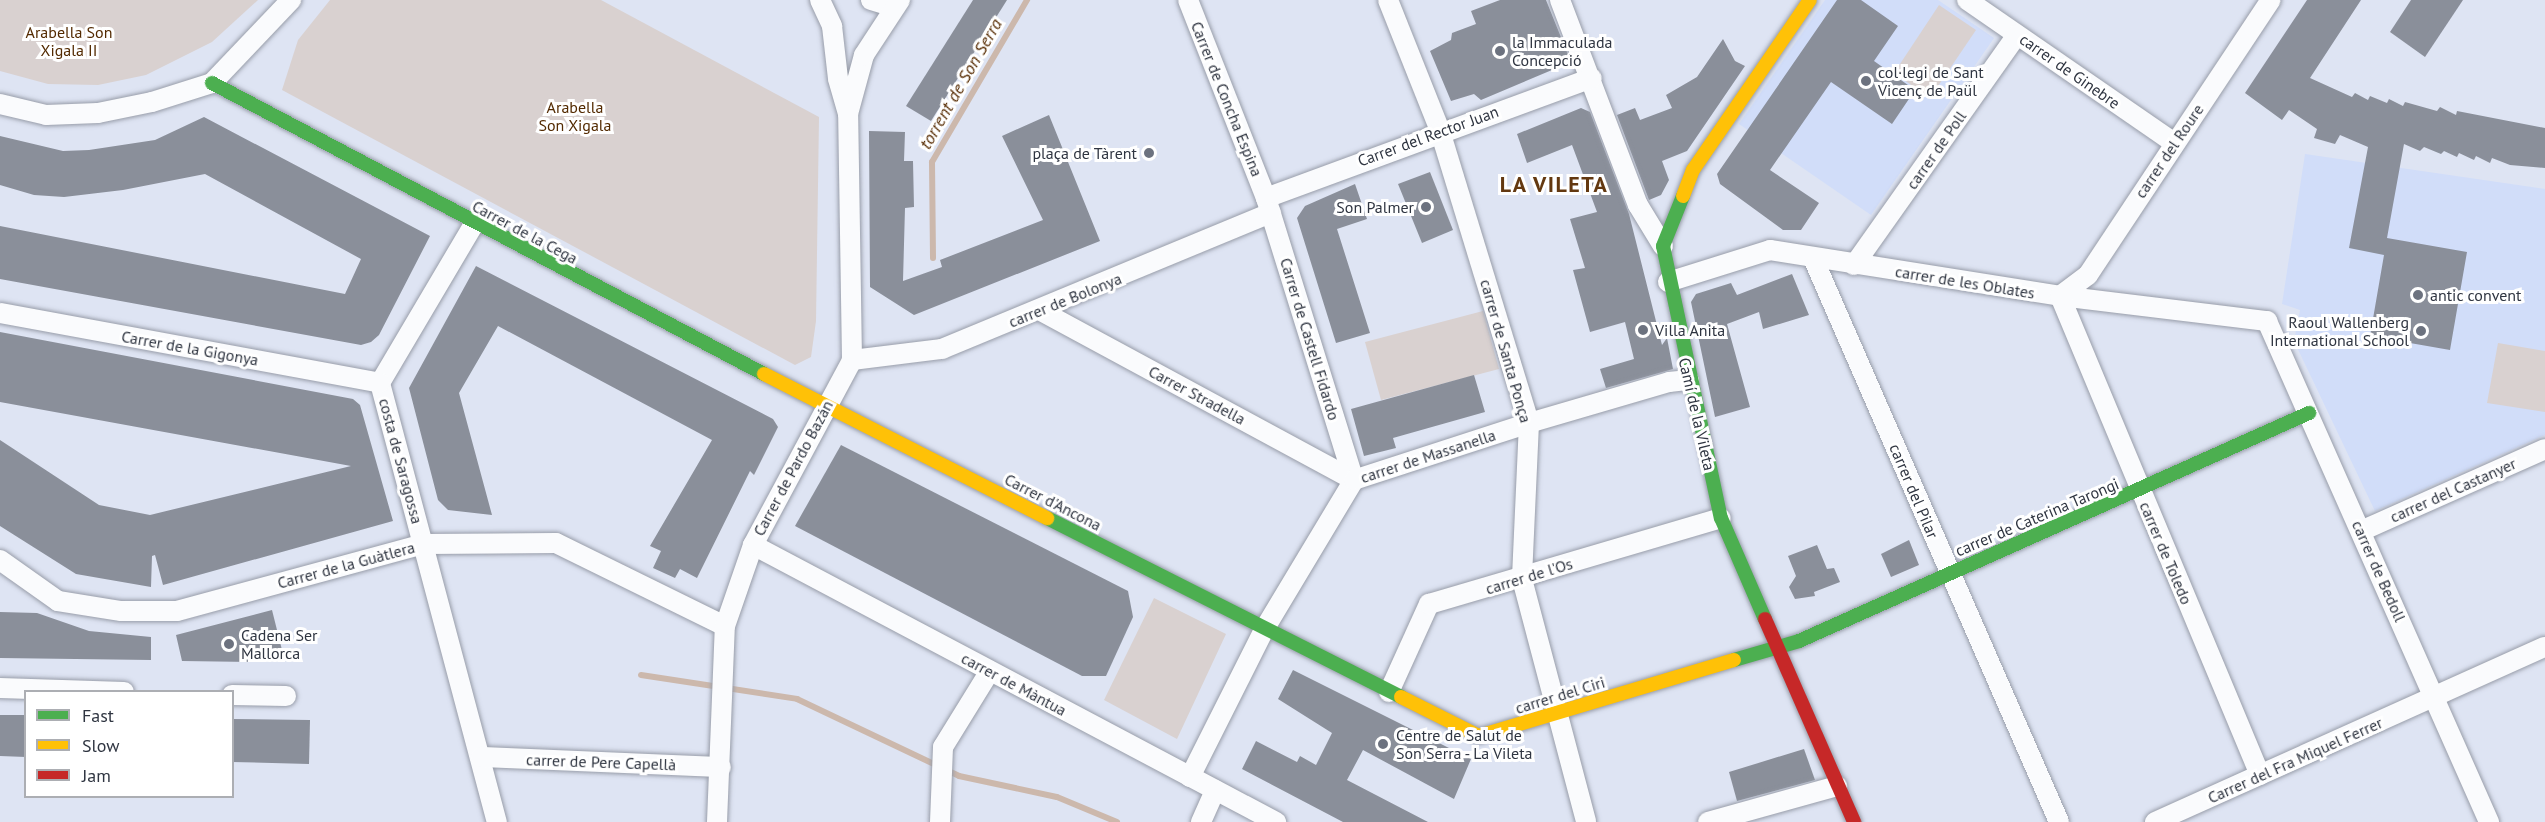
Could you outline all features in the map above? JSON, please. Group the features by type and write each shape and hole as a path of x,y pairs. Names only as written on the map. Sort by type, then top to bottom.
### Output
{"street":[{"path":"0,104 46,115 98,114 152,102 212,83 291,0"},
{"path":"820,0 832,26 838,79 848,114 852,360"},
{"path":"848,114 864,55 897,4 871,0"},
{"name":"Carrer de Concha Espina","path":"1188,0 1269,205"},
{"name":"carrer de Santa Ponça","path":"1388,0 1440,131 1530,423 1522,579 1586,822"},
{"name":"Camí de la Vileta","path":"1560,0 1592,78 1638,205 1663,246 1668,282 1721,518 1854,822"},
{"path":"1663,246 1693,171 1810,0"},
{"name":"carrer de Ginebre","path":"1967,0 2174,143"},
{"name":"carrer del Roure","path":"2060,296 2088,274 2271,0"},
{"name":"carrer de Poll","path":"1854,265 2017,35"},
{"name":"Carrer del Rector Juan","path":"1269,205 1440,131 1592,78"},
{"name":"Carrer de la Cega","path":"212,83 474,224 826,405"},
{"name":"carrer de Bolonya","path":"852,360 942,349 1041,311 1269,205"},
{"name":"Carrer de Castell Fidardo","path":"1269,205 1354,480"},
{"name":"costa de Saragossa","path":"474,224 380,383 497,822"},
{"name":"carrer de les Oblates","path":"1668,282 1770,249 1854,265 2060,296 2267,321"},
{"name":"carrer del Pilar","path":"1814,258 2058,822"},
{"name":"carrer de Toledo","path":"2060,296 2260,775"},
{"name":"Carrer Stradella","path":"1041,311 1354,480"},
{"name":"Carrer de la Gigonya","path":"0,313 380,383"},
{"name":"carrer de Bedoll","path":"2267,321 2435,697 2488,822"},
{"name":"Carrer de Pardo Bazán","path":"717,822 725,626 753,545 852,360"},
{"name":"carrer de Massanella","path":"1190,777 1265,628 1354,480 1530,423 1669,382 1689,380"},
{"name":"Carrer d'Ancona","path":"826,405 1265,628"},
{"name":"carrer de Caterina Tarongi","path":"1776,648 2140,491 2309,413"},
{"name":"carrer del Castanyer","path":"2361,531 2545,449"},
{"name":"carrer de l'Os","path":"1389,692 1429,604 1522,579 1721,518"},
{"name":"Carrer de la Guàtlera","path":"0,560 58,601 121,611 177,611 424,544 556,543 725,626"},
{"name":"carrer de Màntua","path":"753,545 1276,822"},
{"name":"carrer del Ciri","path":"1265,628 1479,736 1776,648"},
{"path":"2435,697 2545,647"},
{"path":"939,822 943,754 990,671"},
{"path":"0,688 62,690"},
{"path":"234,695 286,696"},
{"name":"Carrer del Fra Miquel Ferrer","path":"2155,822 2435,697"},
{"name":"carrer de Pere Capellà","path":"481,757 720,767"},
{"path":"1708,822 1837,786"},
{"path":"1201,822 1215,790"}],"shaded area":[{"name":"col·legi de Sant Vicenç de Paül","path":"1825,0 1938,0 1994,38 1871,215 1739,124"},
{"name":"Raoul Wallenberg International School","path":"2305,154 2545,189 2545,435 2375,511 2294,341 2300,310 2282,304"}],"green space":[{"name":"Arabella Son Xigala II","path":"0,0 258,0 212,42 146,75 98,85 48,84 0,71"},
{"name":"Arabella Son Xigala","path":"330,0 601,0 819,117 816,321 811,357 795,365 282,90 298,40"},
{"path":"1939,5 1976,30 1930,98 1894,73"},
{"path":"1483,311 1499,369 1381,400 1365,342"},
{"path":"2498,343 2545,351 2545,412 2487,403"},
{"path":"1154,598 1226,634 1177,739 1104,700"}],"building":[{"path":"973,0 1007,0 931,121 906,106"},
{"name":"la Immaculada Concepció","path":"1500,0 1546,0 1571,62 1481,100 1474,94 1451,101 1430,51 1451,40 1452,33 1476,24 1471,11"},
{"path":"1837,0 1861,0 1898,26 1874,61 1915,90 1892,124 1831,82 1770,170 1819,203 1801,230 1783,230 1720,184 1717,174"},
{"path":"2307,0 2361,0 2310,78 2352,97 2355,93 2368,100 2370,96 2387,103 2389,99 2403,106 2405,102 2437,111 2440,107 2456,115 2457,111 2545,128 2545,168 2510,165 2492,158 2490,163 2476,156 2474,160 2459,153 2457,157 2444,151 2441,154 2424,147 2420,151 2404,144 2387,238 2467,252 2450,350 2370,336 2384,255 2349,248 2368,147 2340,135 2335,144 2314,138 2317,129 2289,110 2282,120 2245,93"},
{"path":"2411,0 2463,0 2425,57 2390,32"},
{"path":"1723,39 1735,61 1745,66 1687,151 1662,161 1669,180 1661,195 1649,200 1617,115 1635,108 1640,120 1672,108 1666,95 1697,77"},
{"path":"1581,108 1590,112 1629,214 1662,345 1667,338 1673,369 1606,388 1600,369 1634,359 1625,322 1590,332 1573,270 1585,268 1570,219 1597,212 1572,145 1527,163 1517,134"},
{"path":"1049,115 1100,241 914,315 870,287 869,131 905,132 904,161 913,161 914,207 905,208 903,281 942,267 940,260 1043,220 1002,136"},
{"path":"204,117 430,236 379,335 371,342 361,345 0,279 0,226 345,294 361,259 205,174 123,190 64,197 34,195 0,185 0,136 63,151 89,150 155,140"},
{"name":"Son Palmer","path":"1430,172 1453,230 1422,243 1398,184"},
{"path":"1355,184 1367,219 1337,229 1370,333 1336,343 1297,218 1305,206"},
{"path":"476,266 773,419 778,427 754,475 750,471 697,578 680,569 675,578 653,568 661,551 650,546 712,440 498,326 459,393 492,515 448,510 438,500 409,388"},
{"path":"1792,274 1809,315 1763,329 1759,312 1727,324 1750,407 1715,417 1691,302 1696,294 1731,283 1737,295"},
{"path":"0,332 353,399 360,405 393,521 163,585 155,555 152,556 151,587 76,574 0,526 0,440 99,505 150,515 351,466 0,402"},
{"path":"1474,375 1485,412 1393,438 1396,448 1364,456 1351,409"},
{"path":"841,445 1128,591 1133,617 1106,676 1082,676 795,526"},
{"path":"1909,540 1919,565 1891,577 1881,554"},
{"path":"1817,545 1827,569 1834,568 1840,582 1814,592 1815,596 1795,599 1789,587 1796,576 1788,556"},
{"name":"Cadena Ser Mallorca","path":"272,610 283,654 261,653 252,662 182,661 176,635"},
{"path":"0,612 37,613 89,631 151,637 151,660 0,658"},
{"name":"Centre de Salut de Son Serra - La Vileta","path":"1293,670 1471,759 1454,799 1363,750 1347,780 1428,822 1343,822 1242,769 1256,741 1297,762 1300,756 1316,765 1332,733 1278,699"},
{"path":"0,715 24,715 24,757 0,756"},
{"path":"234,719 310,720 309,764 234,762"},
{"path":"1804,749 1815,780 1737,801 1729,772"}],"waterway":[{"name":"torrent de Son Serra","path":"933,258 932,162 1027,0"},
{"path":"641,675 797,699 959,776 1057,797 1117,822"}],"traffic: fast":[{"path":"212,83 764,374"},
{"path":"1683,196 1663,246 1721,518 1765,619"},
{"path":"1734,660 1799,641 2309,413"},
{"path":"1047,518 1401,697"}],"traffic: slow":[{"path":"1683,196 1693,170 1810,0"},
{"path":"764,374 1047,518"},
{"path":"1401,697 1479,736 1734,660"}],"traffic: jam":[{"path":"1765,619 1854,822"}],"place":[{"name":"la Immaculada Concepció","path":"1500,51"},
{"name":"col·legi de Sant Vicenç de Paül","path":"1866,81"},
{"name":"plaça de Tàrent","path":"1149,153"},
{"name":"Son Palmer","path":"1426,207"},
{"name":"antic convent","path":"2418,295"},
{"name":"Villa Anita","path":"1643,330"},
{"name":"Raoul Wallenberg International School","path":"2421,331"},
{"name":"Cadena Ser Mallorca","path":"229,644"},
{"name":"Centre de Salut de Son Serra - La Vileta","path":"1383,744"}],"district":[{"name":"LA VILETA","path":"1554,185"}]}
